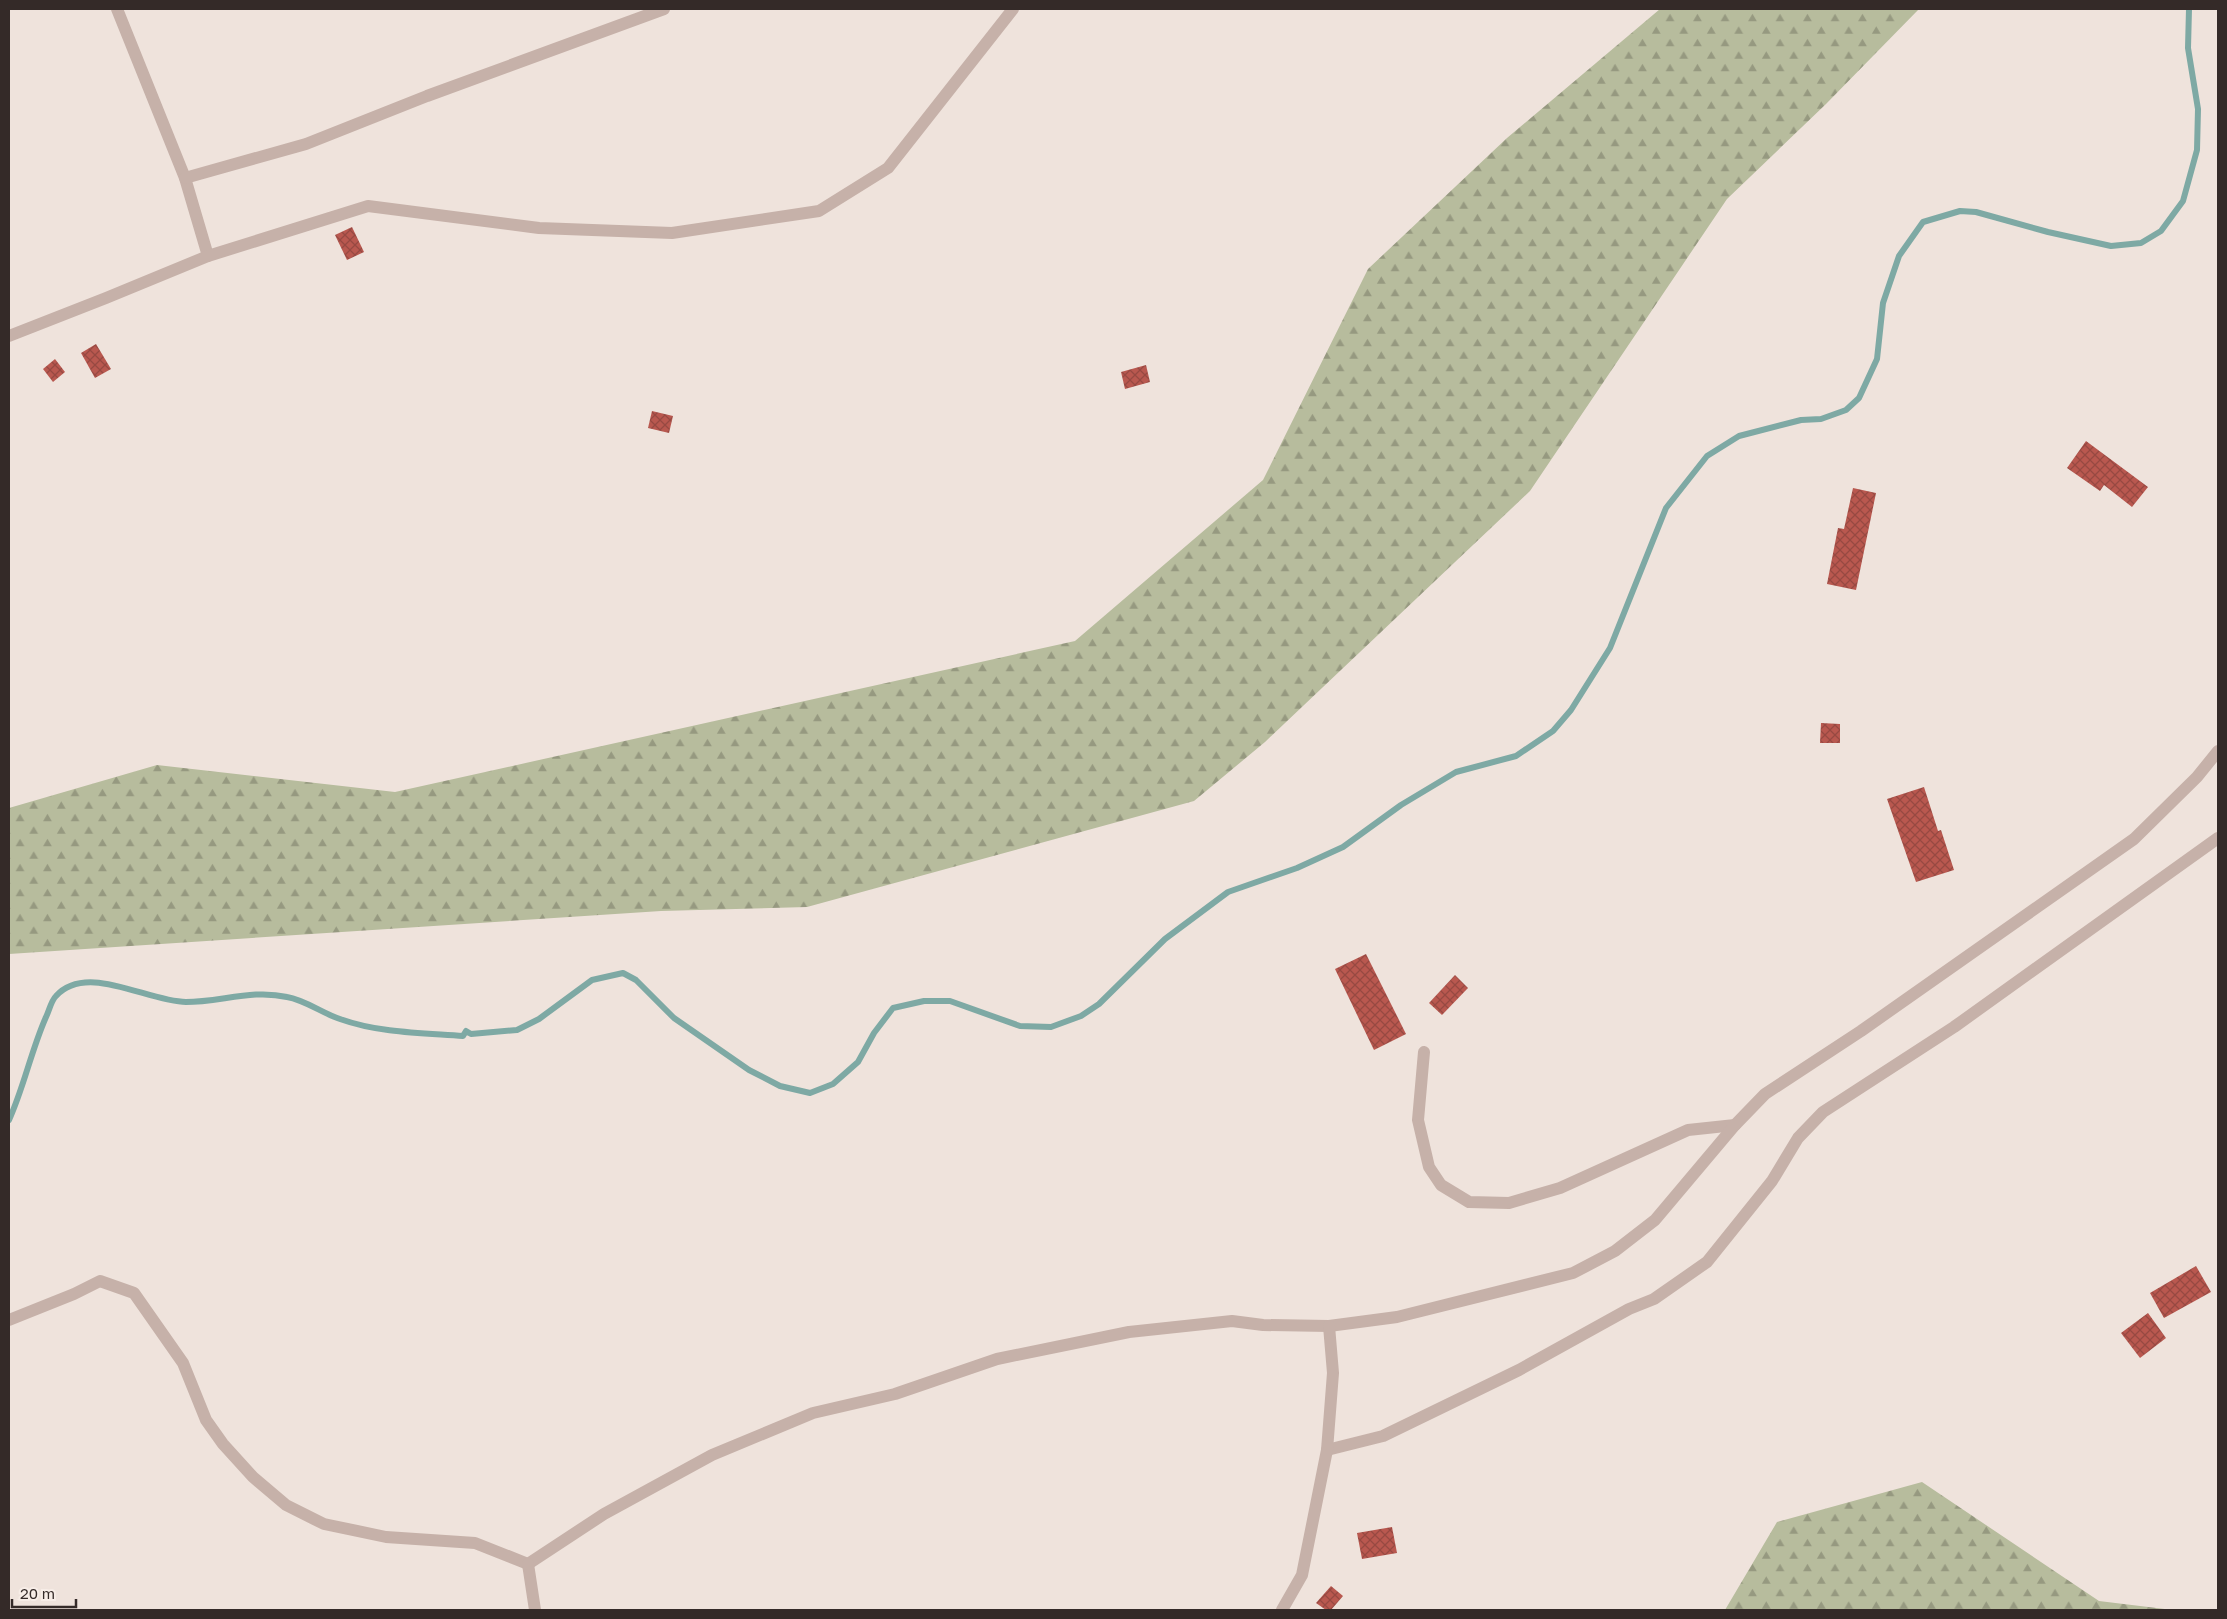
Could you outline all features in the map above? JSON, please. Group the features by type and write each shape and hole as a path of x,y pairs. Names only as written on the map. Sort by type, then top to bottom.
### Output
{"street":[{"path":"117,9 185,178 208,256"},
{"path":"185,178 306,144 436,93 664,9"},
{"path":"9,336 208,256 368,206 539,228 672,233 819,211 888,168 1013,9"},
{"path":"528,1564 604,1514 712,1455 813,1413 896,1394 997,1359 1128,1332 1232,1321 1263,1325 1329,1326 1397,1317 1572,1273 1615,1251 1655,1220 1735,1125 1765,1094 1861,1031 2134,838 2197,777 2218,751"},
{"path":"1327,1450 1383,1436 1519,1370 1629,1309 1654,1299 1706,1262 1772,1181 1798,1138 1824,1112 1954,1027 2218,838"},
{"path":"1424,1052 1418,1120 1429,1167 1441,1184 1469,1202 1509,1203 1560,1188 1688,1130 1735,1125"},
{"path":"9,1320 74,1294 100,1281 134,1293 183,1363 211,1428 253,1477 286,1505 324,1524 386,1537 475,1542 528,1564"},
{"path":"1282,1610 1302,1575 1327,1450 1333,1372 1329,1326"},
{"path":"528,1564 536,1610"}],"green space":[{"path":"1660,9 1919,9 1826,104 1727,199 1530,491 1265,742 1194,801 807,907 661,911 9,954 9,808 157,765 395,792 1075,641 1263,480 1368,269 1507,138"},
{"path":"1922,1482 2099,1601 2173,1610 1725,1610 1777,1522"}],"building":[{"path":"352,227 364,252 347,260 335,235"},
{"path":"96,344 111,369 95,378 81,353"},
{"path":"55,359 65,372 53,382 43,369"},
{"path":"1146,365 1150,382 1125,389 1121,372"},
{"path":"652,411 673,416 669,433 648,428"},
{"path":"2086,441 2148,487 2132,507 2104,485 2100,491 2067,468"},
{"path":"1853,488 1876,493 1856,590 1827,584 1838,528 1844,529"},
{"path":"1821,723 1840,724 1840,743 1820,743"},
{"path":"1924,787 1938,831 1941,830 1954,870 1916,882 1887,799"},
{"path":"1366,954 1406,1034 1374,1050 1335,969"},
{"path":"1455,975 1468,988 1442,1015 1429,1003"},
{"path":"2196,1266 2211,1292 2164,1318 2150,1293"},
{"path":"2148,1313 2166,1338 2140,1358 2121,1333"},
{"path":"1392,1527 1397,1553 1362,1559 1357,1533"},
{"path":"1331,1586 1343,1596 1331,1610 1326,1610 1316,1603"}],"waterway":[{"path":"9,1120 53,1001 56,996 69,986 84,983 118,986 186,1002 249,995 274,995 294,999 355,1024 401,1032 463,1036 466,1031 471,1034 517,1030 539,1019 592,980 623,973 636,980 674,1018 749,1070 780,1086 810,1093 833,1084 858,1062 874,1033 893,1008 924,1001 950,1001 1020,1026 1051,1027 1081,1016 1099,1004 1165,939 1228,892 1297,868 1343,847 1401,805 1456,772 1516,756 1553,731 1571,710 1610,648 1666,508 1707,456 1739,436 1801,420 1821,419 1846,410 1859,398 1877,359 1883,303 1899,256 1923,222 1960,211 1976,212 2048,232 2111,246 2141,243 2161,231 2183,201 2197,150 2198,109 2188,48 2189,9"}]}
